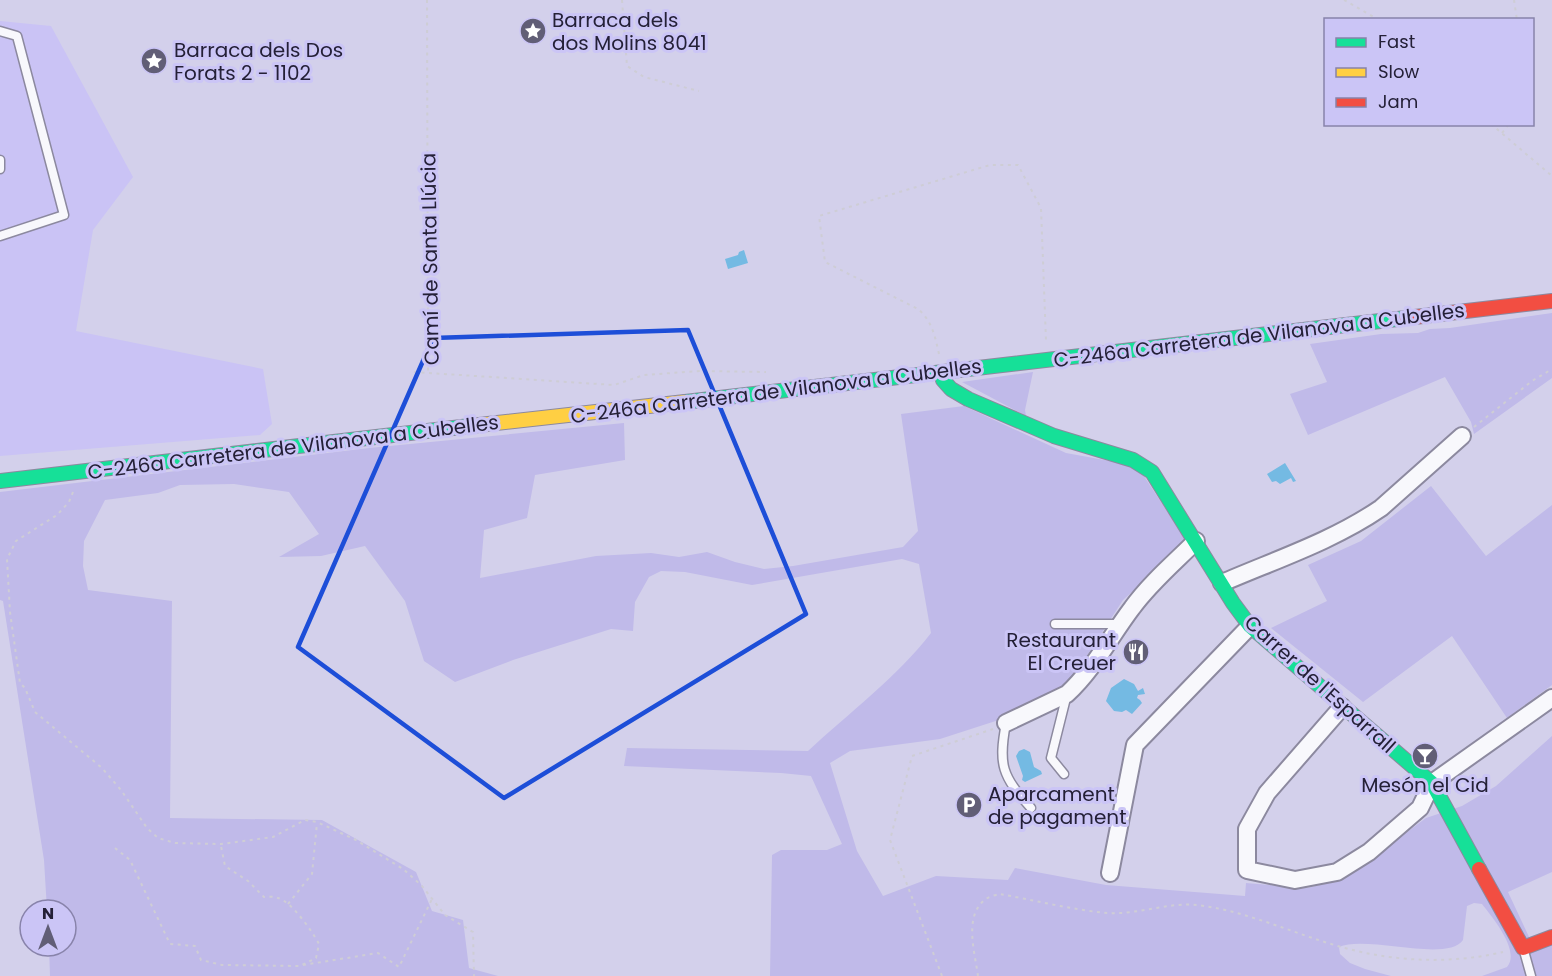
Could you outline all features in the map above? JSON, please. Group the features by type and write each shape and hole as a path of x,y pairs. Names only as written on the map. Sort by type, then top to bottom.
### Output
{"main road":[{"name":"C-246a Carretera de Vilanova a Cubelles","path":"0,481 1552,301"},
{"name":"Carrer de l'Esparrall","path":"941,372 943,380 951,389 968,399 1054,436 1133,460 1152,472 1250,626 1432,783 1523,948"},
{"path":"1523,948 1552,938"}],"street":[{"path":"1222,583 1337,534 1366,518 1381,508 1462,436"},
{"path":"1006,723 1067,694 1091,668 1133,606 1196,540"},
{"path":"1110,873 1136,745 1250,626"},
{"path":"1342,707 1267,794 1247,829 1247,870 1295,880 1337,872 1369,852 1420,808 1432,783 1552,698"}],"lane":[{"path":"0,31 17,36 64,214 0,236"},
{"path":"0,160 0,169"},
{"path":"1054,624 1121,624"},
{"path":"1064,774 1051,758 1067,694"},
{"path":"1006,723 1002,747 1003,764 1009,780 1031,808"},
{"name":"Carrer de l'Esparrall","path":"1523,948 1531,976"}],"path":[{"name":"Camí de Santa Llúcia","path":"427,0 428,373 614,385 644,375 751,370 768,372 774,377 780,391"},
{"path":"622,0 627,66 644,77 699,92"},
{"path":"1344,0 1376,18"},
{"path":"1514,0 1517,18"},
{"path":"1493,126 1552,176"},
{"path":"1502,133 1507,126"},
{"path":"941,372 934,331 928,317 918,309 825,262 819,216 990,165 1018,165 1041,208 1048,359"},
{"path":"1462,436 1532,381 1552,369"},
{"path":"414,372 428,373"},
{"path":"81,472 69,502 57,516 16,542 6,559 10,612 20,683 25,688 35,712 102,768 121,790 147,828 158,838 176,843 220,844 273,837 305,820 317,822 356,840 403,868 422,886 445,915 473,932 474,976"},
{"path":"1124,646 1143,660"},
{"path":"942,976 890,840 912,756 1006,723"},
{"path":"288,904 312,874 317,822"},
{"path":"220,844 225,866 248,881 264,897 279,898 288,904 310,928 319,944 316,958 300,966"},
{"path":"115,848 130,860 170,944 195,946 201,960 222,965 300,966 378,953 399,967 432,899"},
{"path":"978,976 972,931 974,915 985,899 1000,894 1108,913 1195,905 1230,911 1346,948 1381,955 1442,961 1482,957 1523,948"}],"highlighted area":[{"path":"688,330 806,614 504,798 298,647 433,338"}],"shaded area":[{"path":"0,21 51,26 133,177 93,230 76,331 263,369 272,424 260,435 0,456"},
{"path":"1552,313 1552,378 1474,434 1471,422 1445,377 1308,435 1290,394 1327,382 1310,344 1381,334 1418,333 1430,329"},
{"path":"1033,372 1025,410 1026,416 962,382"},
{"path":"964,406 1066,453 1132,465 1142,473 1187,542 1123,600 1066,688 1008,717 940,739 850,751 830,763 857,851 883,896 936,876 1008,880 1015,868 1106,885 1245,896 1246,883 1307,888 1332,882 1357,869 1426,818 1462,806 1496,786 1552,736 1552,872 1508,892 1530,939 1552,931 1552,976 1482,976 1507,967 1510,952 1504,934 1492,917 1482,904 1474,903 1467,906 1463,940 1454,946 1424,949 1352,944 1339,947 1340,954 1350,963 1391,976 770,976 772,855 781,850 827,850 842,844 811,776 624,766 627,748 808,751 888,680 931,633 919,564 902,559 752,585 685,572 661,571 649,577 635,602 633,631 611,629 513,660 455,682 424,661 405,601 365,546 321,556 279,557 319,534 289,492 234,484 180,485 158,493 105,500 84,541 83,566 88,590 172,601 170,818 322,820 416,872 432,911 463,920 469,968 498,976 50,976 49,958 78,958 78,898 46,898 44,860 3,601 0,600 0,492 369,448 624,423 625,460 535,475 527,518 484,530 480,578 596,556 651,553 679,557 707,552 764,569 903,547 918,531 901,414"},
{"path":"1431,486 1486,556 1552,505 1552,685 1507,718 1452,636 1363,702 1271,628 1327,601 1308,565 1361,541"}],"water":[{"path":"744,250 748,263 728,269 725,259 738,255"},
{"path":"1285,463 1296,481 1293,482 1291,478 1280,484 1276,481 1272,482 1267,474"},
{"path":"1124,679 1134,684 1138,691 1143,688 1145,694 1138,695 1137,698 1142,703 1132,714 1126,710 1114,711 1106,701 1111,688"},
{"path":"1024,749 1030,752 1034,767 1042,774 1025,782 1022,780 1023,776 1016,756"}],"traffic: fast":[{"path":"685,402 1406,318"},
{"path":"941,372 943,380 951,389 968,399 1054,436 1133,460 1152,472 1233,603 1250,626 1432,783 1479,869"},
{"path":"0,481 470,426"}],"traffic: slow":[{"path":"470,426 685,402"}],"traffic: jam":[{"path":"1406,318 1552,301"},
{"path":"1479,869 1523,948 1552,937"}],"place":[{"name":"Barraca dels dos Molins 8041","path":"533,31"},
{"name":"Barraca dels Dos Forats 2 - 1102","path":"154,61"},
{"name":"Restaurant El Creuer","path":"1136,652"},
{"name":"Mesón el Cid","path":"1425,756"},
{"name":"Aparcament de pagament","path":"969,805"}]}
